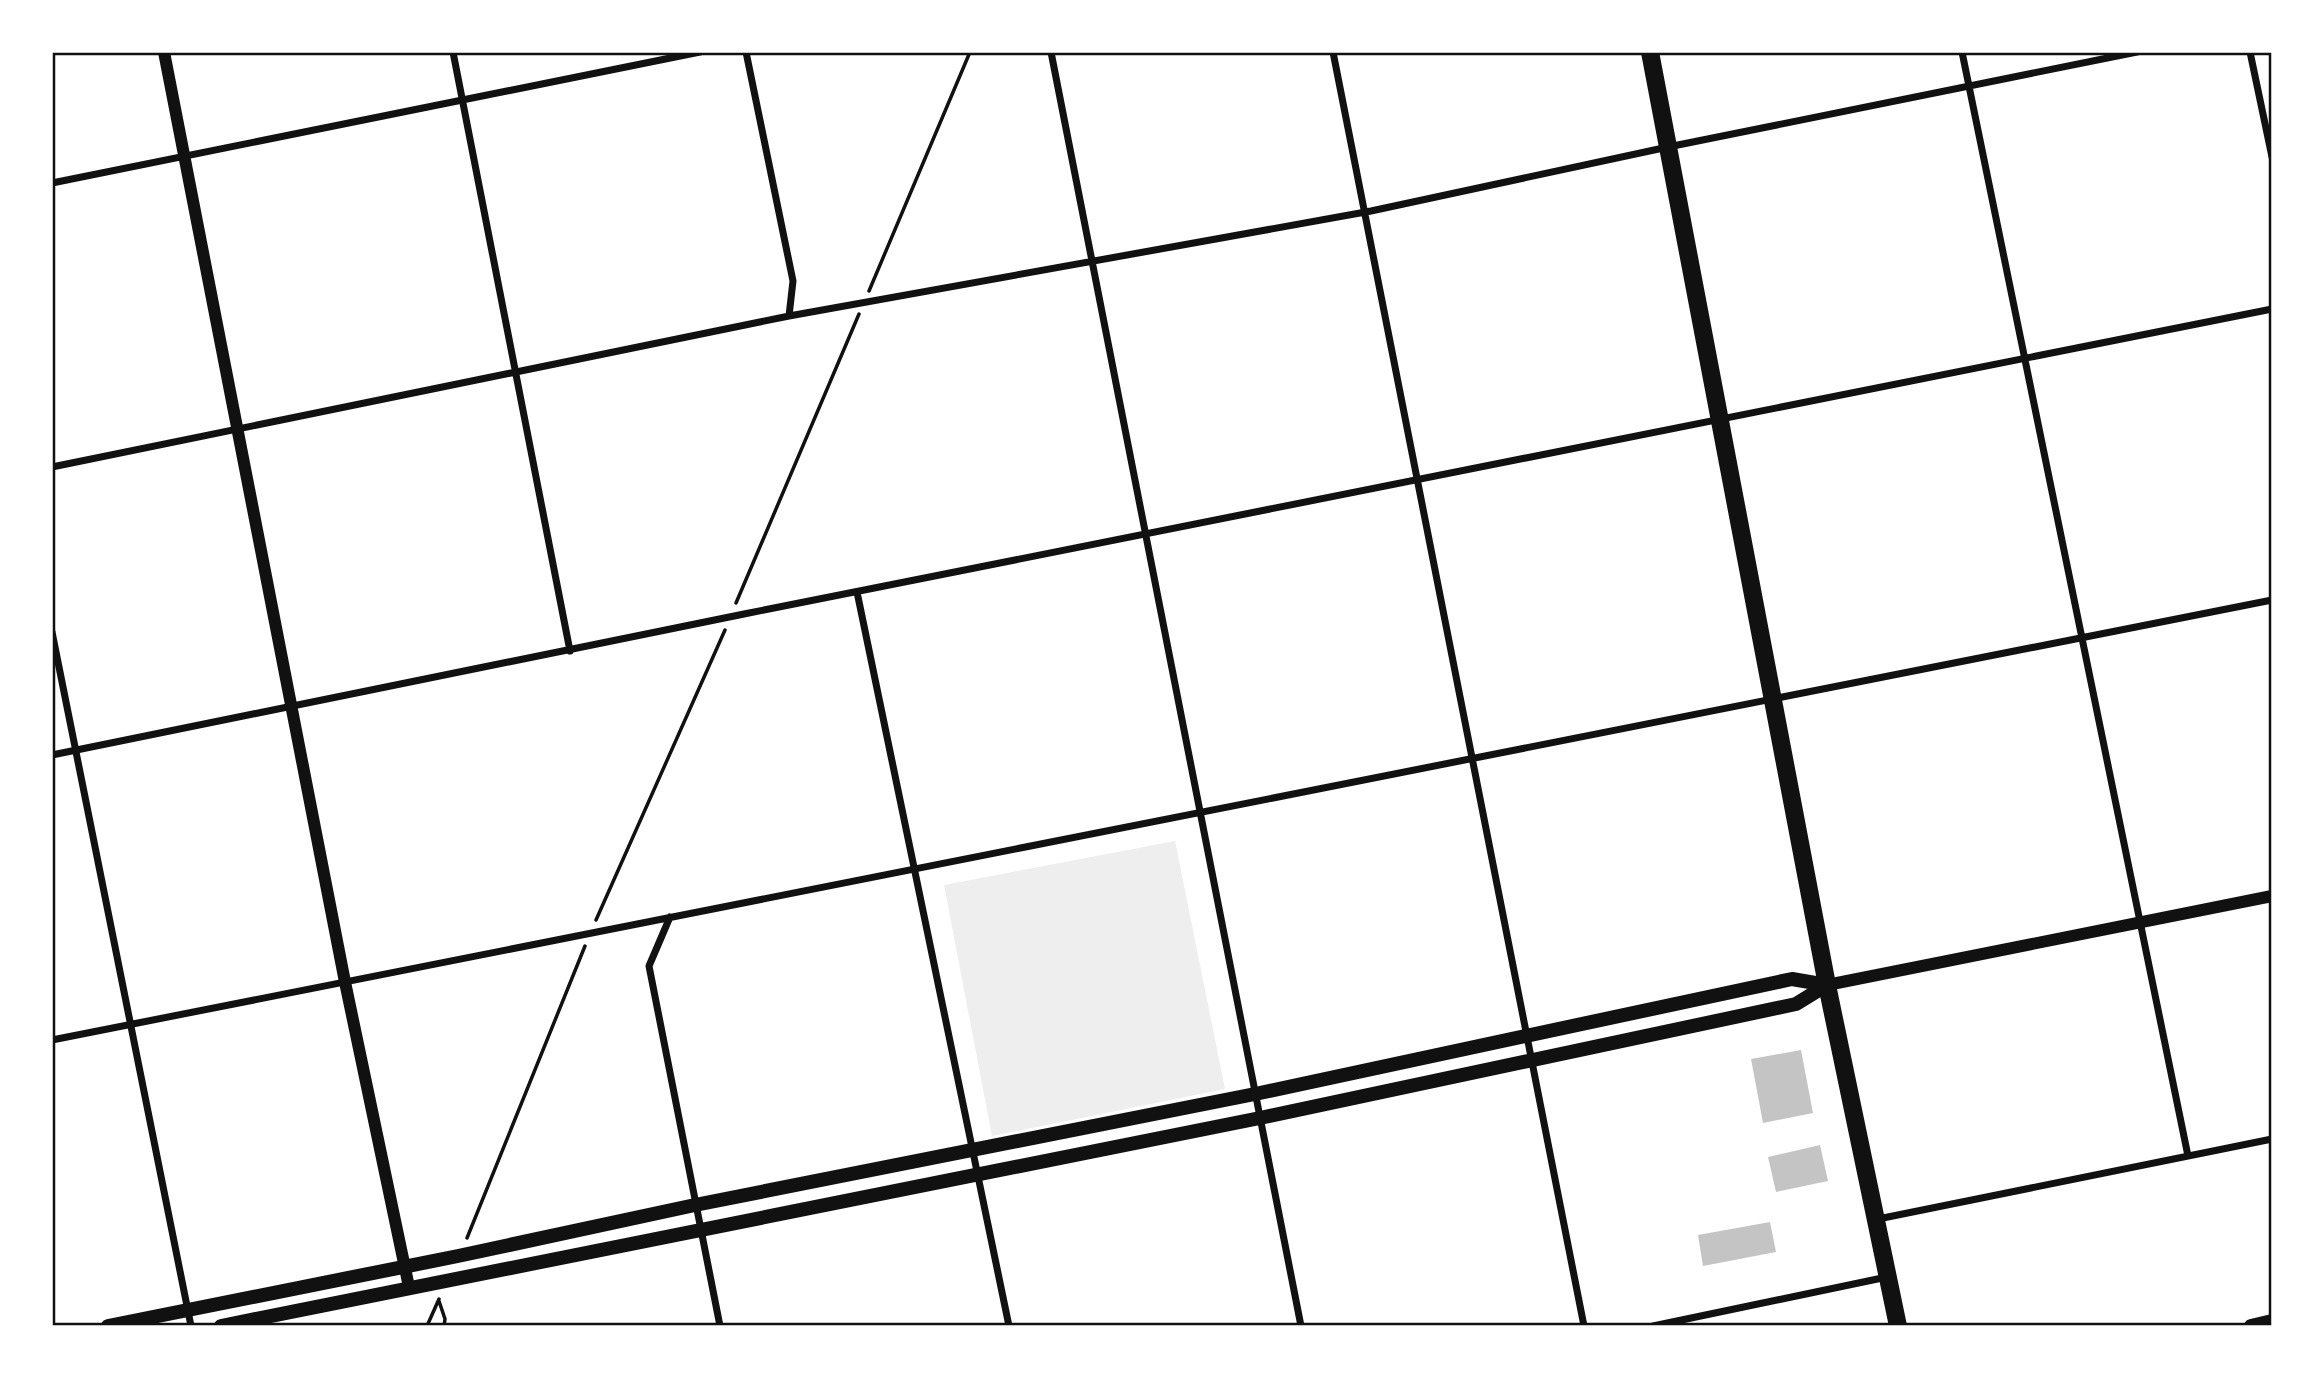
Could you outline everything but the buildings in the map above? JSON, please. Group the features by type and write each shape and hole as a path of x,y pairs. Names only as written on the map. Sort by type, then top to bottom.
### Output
{"main road":[{"path":"1650,52 1827,985 1898,1325"},
{"path":"108,1325 1255,1094 1792,979 1827,985"},
{"path":"222,1325 1531,1062 1796,1004 1827,985"},
{"path":"2251,1325 2272,1321"}],"street":[{"path":"164,52 345,982 409,1287"},
{"path":"453,52 570,651"},
{"path":"52,183 700,52"},
{"path":"746,52 793,281 789,316"},
{"path":"1051,52 1301,1325"},
{"path":"1333,52 1584,1325"},
{"path":"1962,52 2188,1156"},
{"path":"52,467 789,316 1364,212 2137,52"},
{"path":"2250,52 2272,157"},
{"path":"52,755 2272,309"},
{"path":"857,592 1009,1325"},
{"path":"52,1040 2272,600"},
{"path":"52,632 191,1325"},
{"path":"1827,985 2272,896"},
{"path":"670,918 649,966 720,1325"},
{"path":"1875,1220 2272,1139"},
{"path":"1653,1325 1888,1277"}],"path":[{"path":"458,1256 590,933 730,617 970,52"},
{"path":"427,1325 446,1280"},
{"path":"439,1300 445,1319 444,1325"}],"shaded area":[{"path":"1175,841 1225,1089 992,1136 944,885"}]}
